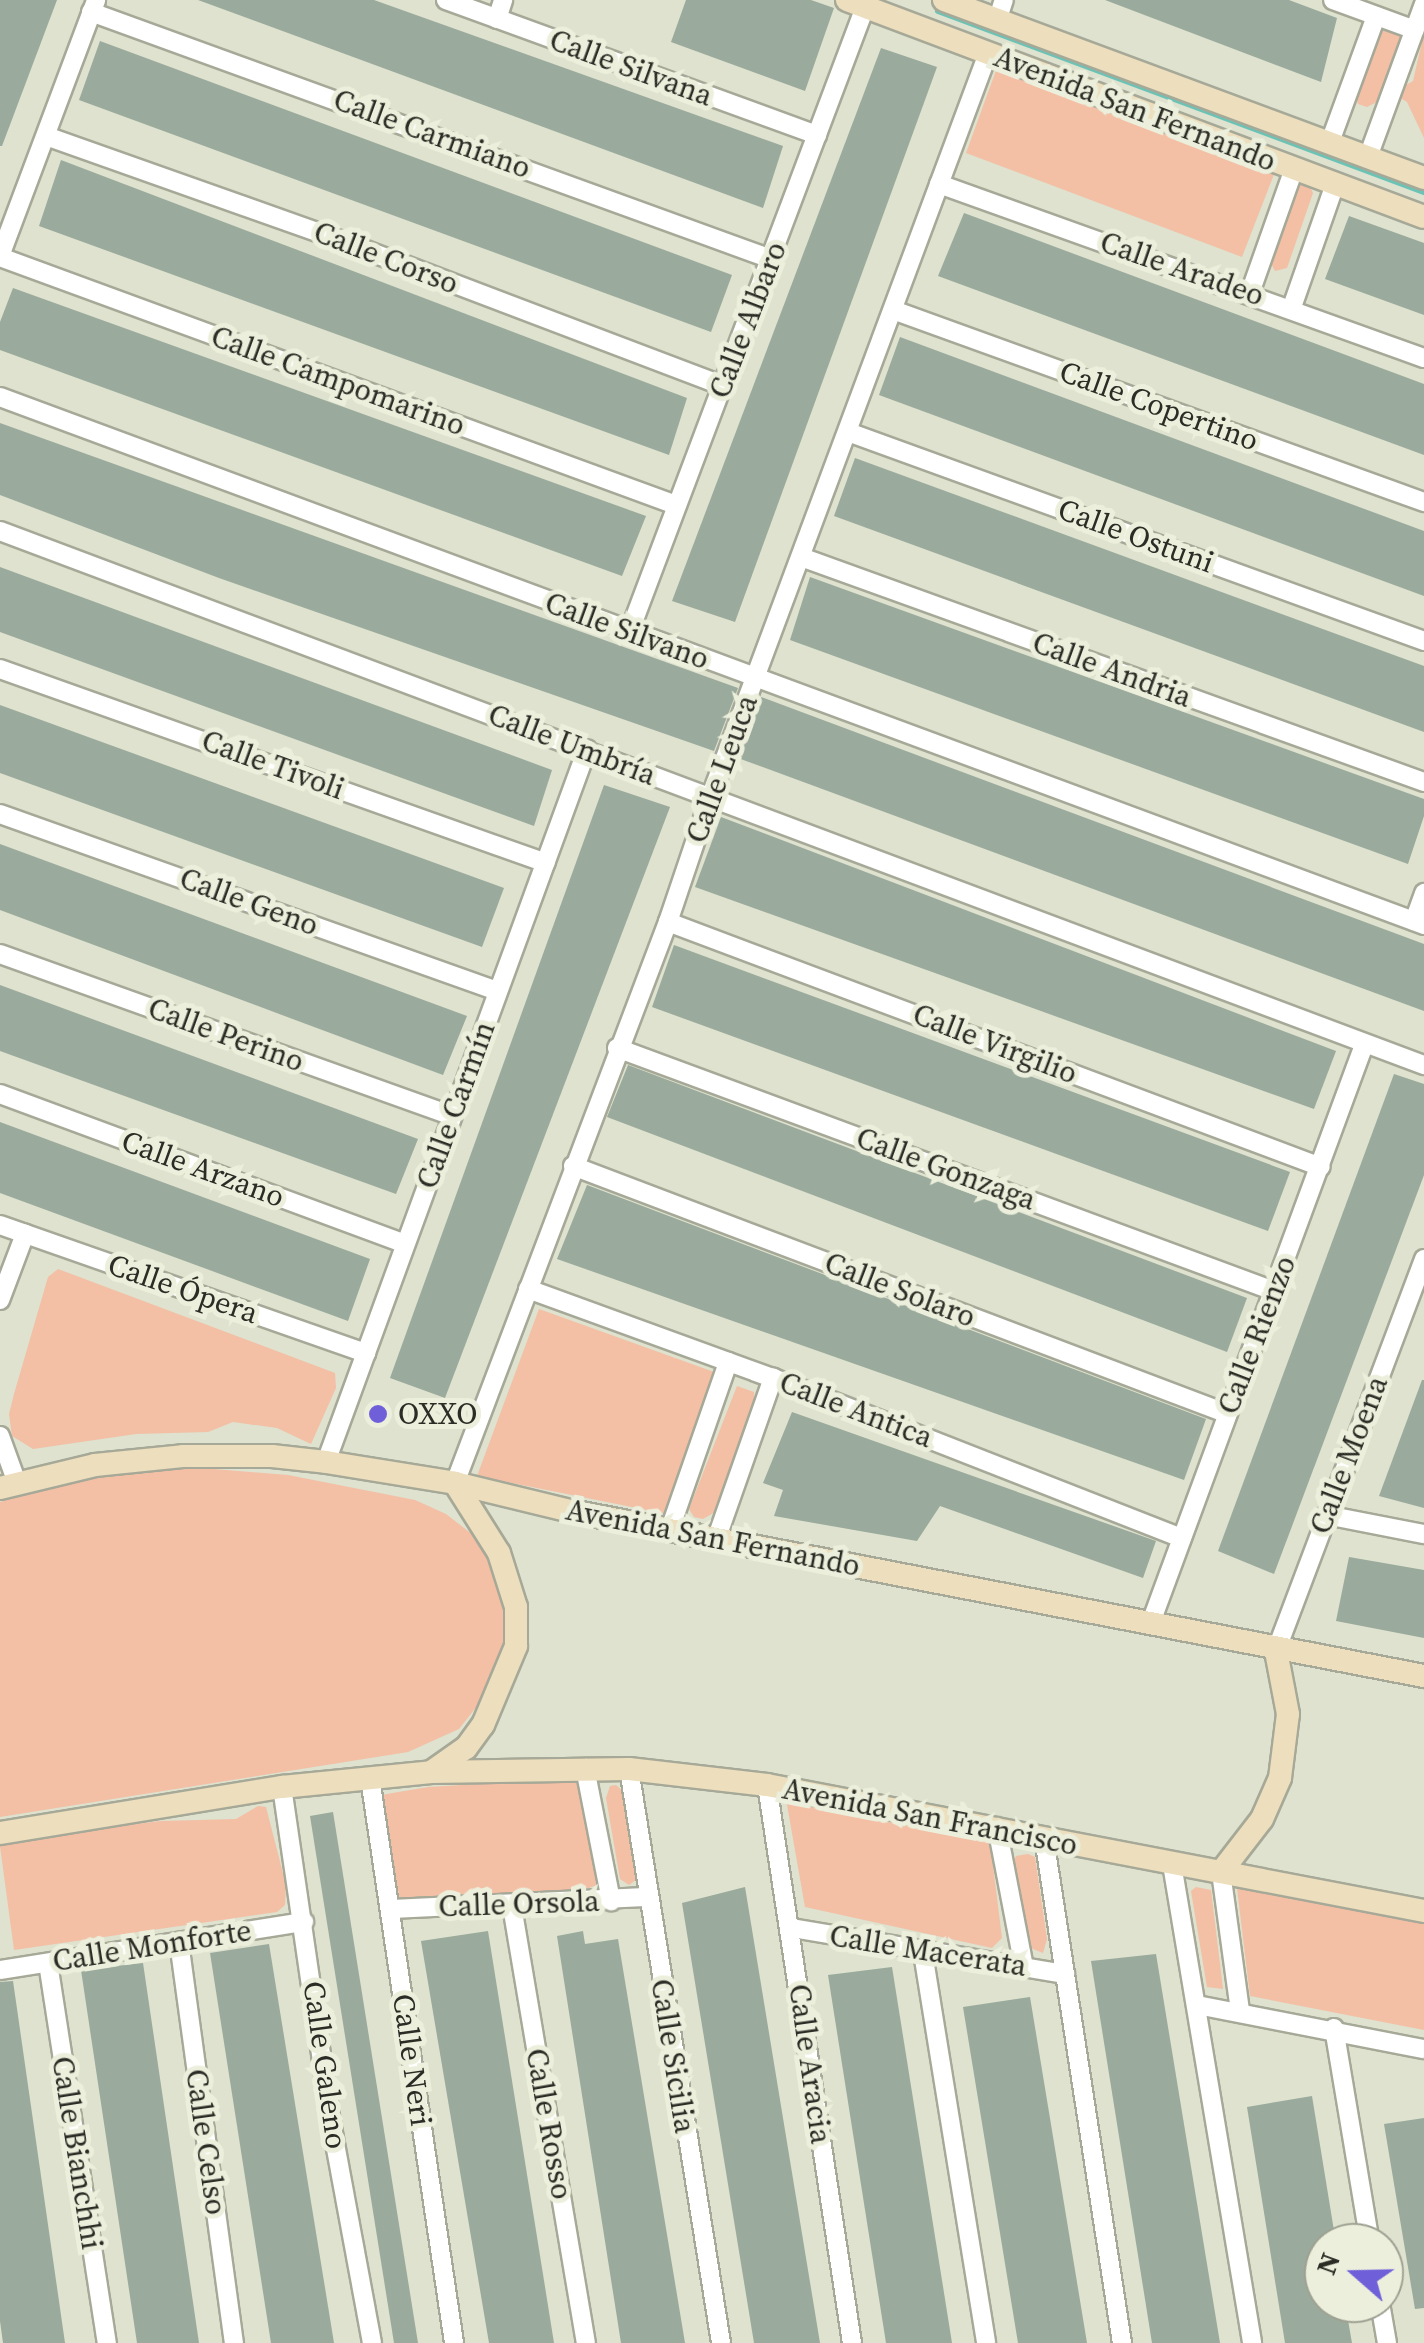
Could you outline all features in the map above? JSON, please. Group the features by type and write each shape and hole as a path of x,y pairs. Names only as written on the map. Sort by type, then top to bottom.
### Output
{"street":[{"name":"Calle Silvana","path":"447,0 817,135"},
{"path":"496,19 503,0"},
{"path":"924,29 934,0"},
{"name":"Avenida San Fernando","path":"944,0 1001,10 1424,178"},
{"path":"1333,0 1415,30"},
{"name":"Avenida San Fernando","path":"856,3 1424,217"},
{"name":"Calle Albaro","path":"629,633 817,135 856,3"},
{"path":"1368,157 1424,4"},
{"path":"0,256 94,6"},
{"name":"Calle Carmiano","path":"94,6 771,259"},
{"path":"1330,142 1376,16"},
{"name":"Calle Leuca","path":"455,1483 668,922 709,801 988,53"},
{"name":"Calle Corso","path":"46,136 334,238 723,386"},
{"path":"1250,293 1294,170"},
{"name":"Calle Aradeo","path":"939,184 1292,307 1424,358"},
{"path":"1292,307 1335,184"},
{"name":"Calle Campomarino","path":"0,256 676,505"},
{"name":"Calle Copertino","path":"893,310 1424,502"},
{"name":"Calle Silvano","path":"0,396 629,633 1419,922"},
{"name":"Calle Ostuni","path":"848,432 1424,640"},
{"name":"Calle Umbría","path":"0,531 587,749 709,801 1424,1066"},
{"name":"Calle Andria","path":"801,557 1424,782"},
{"name":"Calle Tivoli","path":"0,669 546,862"},
{"name":"Calle Carmín","path":"326,1462 587,749"},
{"name":"Calle Geno","path":"0,814 498,991"},
{"path":"1419,922 1424,893"},
{"name":"Calle Virgilio","path":"668,922 1321,1167"},
{"name":"Calle Perino","path":"0,954 452,1116"},
{"name":"Calle Rienzo","path":"1150,1624 1364,1045"},
{"name":"Calle Gonzaga","path":"618,1048 1274,1290"},
{"name":"Calle Arzano","path":"0,1094 405,1244"},
{"name":"Calle Solaro","path":"573,1166 1228,1414"},
{"name":"Calle Ópera","path":"0,1226 366,1353"},
{"path":"0,1300 25,1234"},
{"name":"Calle Moena","path":"1276,1651 1424,1259"},
{"name":"Calle Antica","path":"528,1289 773,1378 1182,1538"},
{"path":"670,1529 728,1362"},
{"path":"717,1537 773,1378"},
{"path":"0,1436 9,1486"},
{"name":"Avenida San Fernando","path":"9,1486 95,1465 183,1456 272,1456 326,1462 455,1483 1276,1651 1424,1676"},
{"path":"0,1833 282,1787 431,1772 466,1748 483,1725 516,1646 516,1607 499,1553 455,1483"},
{"path":"1326,1515 1424,1534"},
{"path":"1240,2011 1221,1872 1272,1804 1280,1778 1288,1714 1276,1651"},
{"path":"585,1768 610,1900"},
{"name":"Avenida San Francisco","path":"431,1772 629,1769 767,1785 1424,1911"},
{"name":"Calle Sicilia","path":"629,1769 721,2343"},
{"name":"Calle Neri","path":"370,1778 454,2343"},
{"name":"Calle Aracia","path":"767,1785 792,1928 852,2343"},
{"name":"Calle Galeno","path":"282,1787 330,2111 372,2343"},
{"path":"997,1828 1024,1968"},
{"path":"1044,1838 1122,2343"},
{"path":"1172,1864 1252,2343"},
{"name":"Calle Orsola","path":"390,1909 512,1906 647,1896"},
{"name":"Calle Rosso","path":"512,1906 586,2343"},
{"name":"Calle Monforte","path":"0,1970 304,1922"},
{"name":"Calle Macerata","path":"792,1928 1065,1974"},
{"name":"Calle Celso","path":"179,1942 234,2343"},
{"path":"923,1952 986,2343"},
{"name":"Calle Bianchhi","path":"48,1963 107,2343"},
{"path":"1197,2005 1334,2028 1424,2049"},
{"path":"1334,2028 1367,2223"}],"shaded area":[{"path":"1384,23 1403,33 1377,102 1367,107 1358,104 1356,96"},
{"path":"1424,33 1424,138 1407,102 1392,93 1413,81"},
{"path":"998,65 1278,164 1242,257 966,153"},
{"path":"1308,183 1313,193 1287,268 1275,271 1270,262 1298,184"},
{"path":"58,1269 335,1373 336,1388 311,1444 277,1428 233,1422 208,1432 136,1434 33,1449 12,1436 9,1414 14,1394 48,1277"},
{"path":"539,1309 714,1372 667,1514 477,1476"},
{"path":"737,1386 754,1392 754,1406 715,1512 703,1519 694,1517 689,1509"},
{"path":"190,1467 288,1475 415,1500 446,1514 477,1538 504,1597 506,1650 492,1687 459,1729 408,1752 0,1817 0,1502 68,1481"},
{"path":"569,1779 580,1784 597,1885 578,1892 400,1901 381,1795 428,1787"},
{"path":"616,1785 625,1793 636,1868 636,1880 629,1885 620,1879 606,1798 610,1786"},
{"path":"786,1799 985,1836 990,1842 1002,1938 992,1948 805,1907"},
{"path":"258,1806 266,1807 286,1885 285,1905 277,1912 14,1950 0,1846 34,1836 161,1821 236,1819"},
{"path":"1016,1856 1035,1857 1047,1939 1043,1953 1028,1947 1014,1861"},
{"path":"1196,1887 1211,1890 1223,1989 1207,1987 1191,1891"},
{"path":"1237,1888 1424,1920 1424,2030 1250,1996"}],"building":[{"path":"0,0 57,0 2,146 0,146"},
{"path":"198,0 374,0 783,146 763,208"},
{"path":"686,0 811,0 834,8 805,91 671,42"},
{"path":"1105,0 1289,0 1337,18 1321,82"},
{"path":"100,41 732,275 711,332 79,100"},
{"path":"881,48 937,67 735,622 672,601"},
{"path":"61,160 687,398 669,455 39,226"},
{"path":"964,213 1424,384 1424,455 938,276"},
{"path":"1349,216 1424,243 1424,315 1325,279"},
{"path":"13,288 646,516 622,576 0,350 0,322"},
{"path":"900,337 1424,531 1424,596 879,395"},
{"path":"0,423 738,688 714,751 219,578 0,495"},
{"path":"855,458 1424,666 1424,732 834,516"},
{"path":"0,567 552,770 534,826 0,632"},
{"path":"810,577 1424,799 1424,816 1408,864 790,640"},
{"path":"761,697 1424,944 1424,1011 738,758"},
{"path":"0,705 504,888 482,947 0,773"},
{"path":"604,785 670,807 445,1398 390,1378"},
{"path":"721,817 1336,1051 1314,1109 695,887"},
{"path":"0,844 467,1016 443,1075 0,910"},
{"path":"674,945 1290,1172 1268,1231 652,1007"},
{"path":"0,985 418,1139 396,1194 0,1051"},
{"path":"628,1065 1247,1298 1227,1352 607,1117"},
{"path":"1394,1074 1424,1084 1424,1175 1274,1574 1218,1551"},
{"path":"0,1122 370,1259 348,1321 0,1193"},
{"path":"587,1185 1206,1419 1184,1480 557,1259"},
{"path":"1424,1380 1424,1508 1379,1496"},
{"path":"792,1412 1156,1541 1143,1578 940,1506 917,1541 774,1516 783,1490 763,1483"},
{"path":"1349,1557 1424,1570 1424,1638 1336,1621"},
{"path":"333,1812 418,2343 394,2343 310,1816"},
{"path":"745,1887 820,2343 754,2343 682,1903"},
{"path":"488,1931 554,2343 489,2343 421,1941"},
{"path":"583,1931 585,1944 618,1939 685,2343 621,2343 557,1936"},
{"path":"269,1944 334,2343 271,2343 210,1953"},
{"path":"1156,1954 1220,2343 1152,2343 1091,1961"},
{"path":"143,1963 199,2343 137,2343 81,1970"},
{"path":"892,1967 952,2343 886,2343 828,1975"},
{"path":"13,1981 65,2343 3,2343 0,1982"},
{"path":"1030,1997 1087,2343 1018,2343 963,2007"},
{"path":"1312,2096 1333,2223 1304,2223 1304,2323 1348,2323 1352,2343 1285,2343 1247,2107"},
{"path":"1424,2118 1424,2308 1415,2309 1404,2223 1401,2223 1384,2124"}],"waterway":[{"path":"938,11 1424,192"}],"place":[{"name":"OXXO","path":"378,1414"}]}
